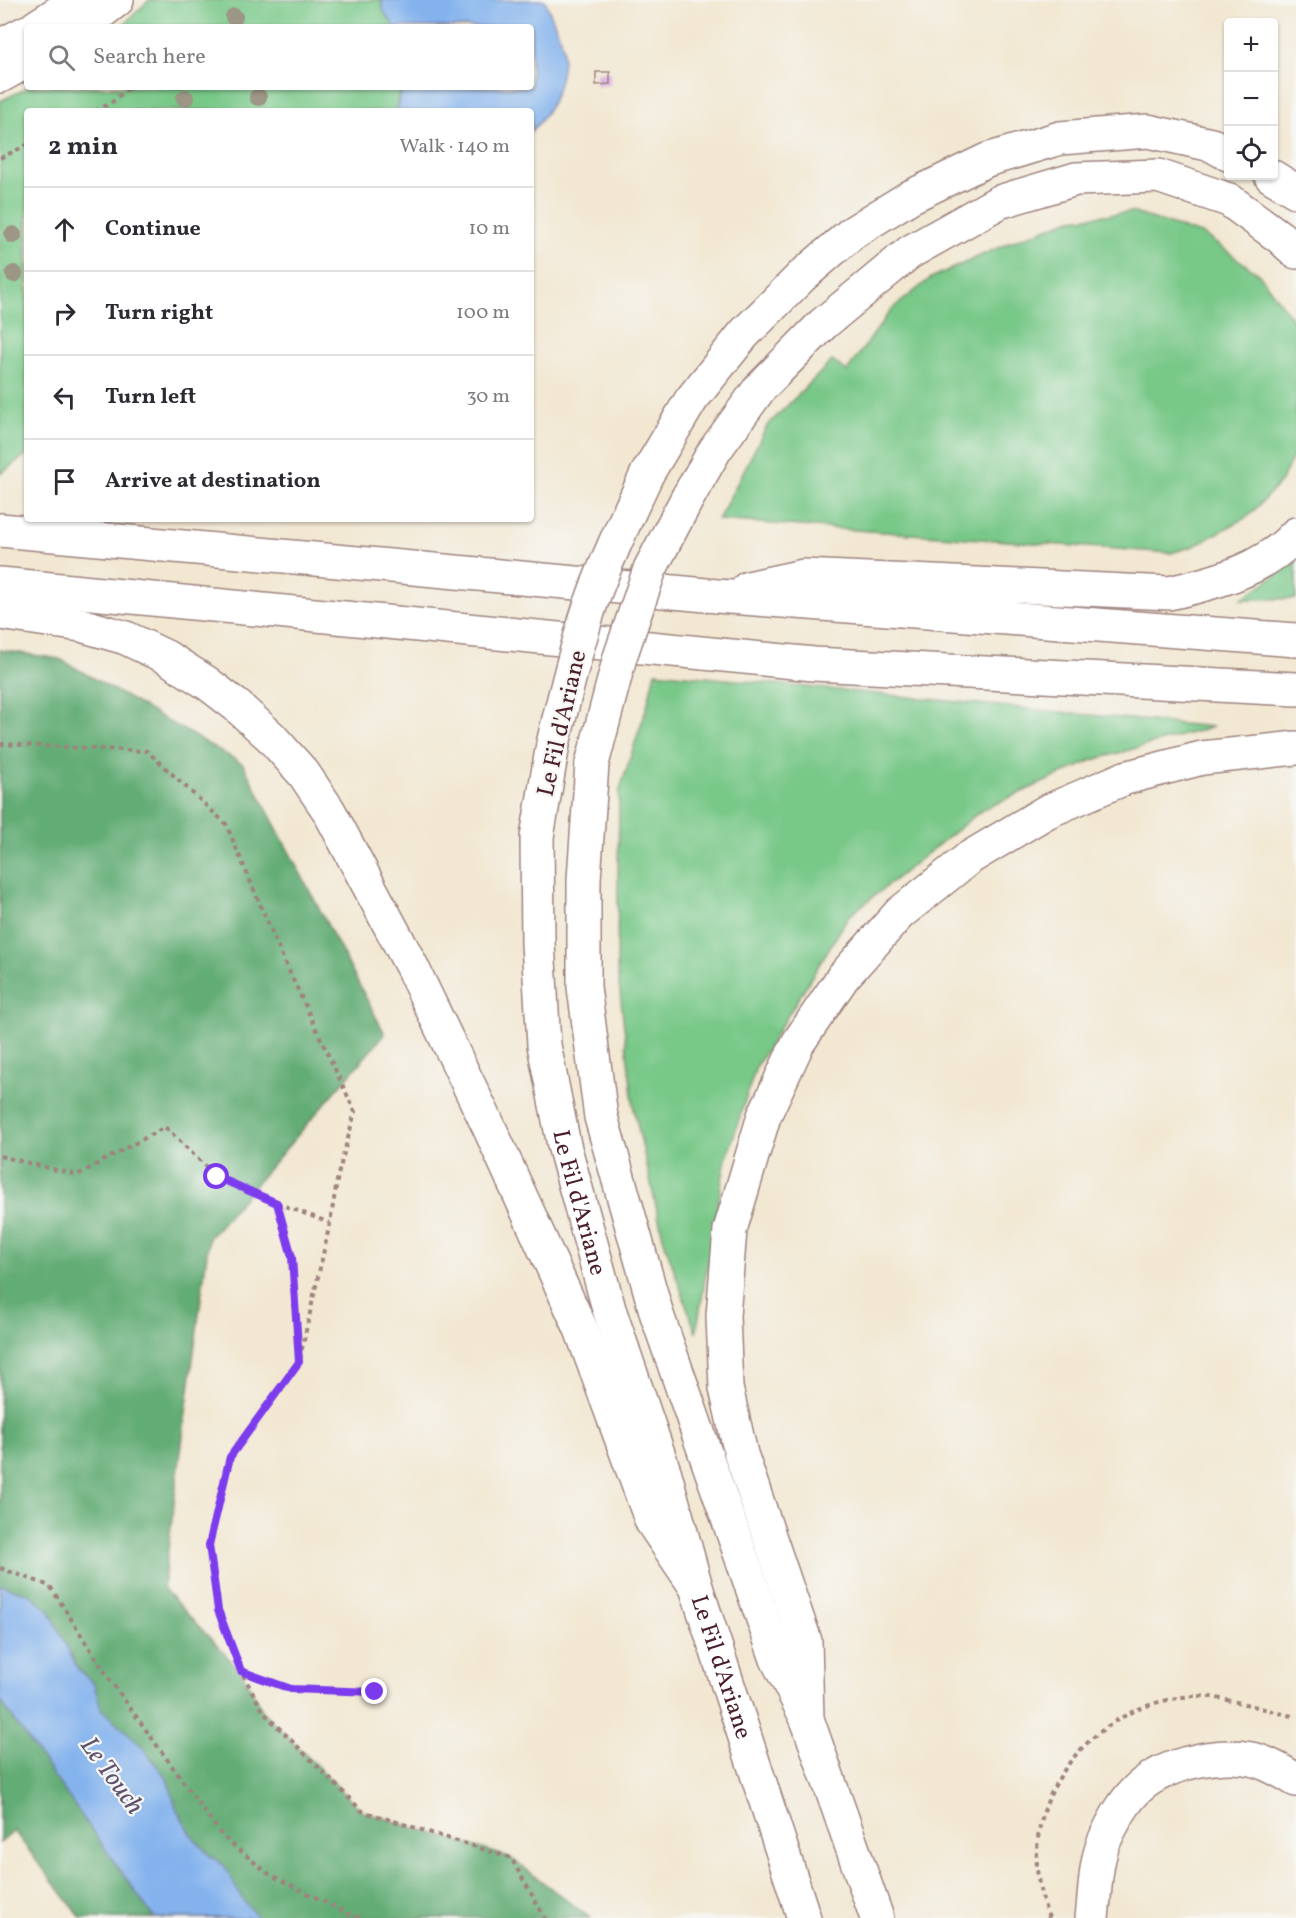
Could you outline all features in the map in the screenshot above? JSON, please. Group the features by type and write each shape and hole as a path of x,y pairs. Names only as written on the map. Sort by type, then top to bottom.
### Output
{"main road":[{"path":"41,24 78,0"},
{"path":"86,24 117,0"},
{"path":"0,46 24,34"},
{"path":"0,76 24,63"},
{"name":"Le Fil d'Ariane","path":"804,1918 696,1587 665,1474 609,1310 564,1145 544,1045 537,943 537,837 553,744 571,667 590,605 614,545 647,474 691,400 744,334 802,276 852,233 910,197 987,160 1060,138 1148,131 1212,145 1224,152"},
{"name":"Le Fil d'Ariane","path":"877,1918 807,1719 777,1659 657,1316 601,1117 584,987 584,879 592,764 620,657 650,569 715,450 760,388 823,324 910,252 999,202 1076,179 1158,176 1229,200 1281,238 1296,252"},
{"path":"1278,180 1296,191"},
{"path":"0,530 717,596 1296,640"},
{"path":"717,596 803,576 1169,593 1216,582 1255,565 1290,541 1296,534"},
{"path":"0,584 814,664 1296,689"},
{"path":"0,613 81,625 126,638 166,657 207,683 237,706 271,737 297,766 329,811 416,976 489,1127 581,1329 652,1522 696,1587"},
{"path":"807,1719 805,1641 741,1454 726,1388 723,1316 730,1230 764,1116 798,1043 843,977 900,913 969,858 1046,812 1125,778 1202,758 1296,748"},
{"path":"1092,1918 1104,1839 1125,1803 1149,1780 1188,1761 1221,1758 1251,1759 1283,1771 1296,1780"}],"path":[{"path":"101,108 126,90"},
{"path":"0,158 24,146"},
{"path":"0,744 147,752 226,824 282,956 355,1112 338,1175 330,1223 299,1362 230,1457 209,1545 218,1610 241,1671 264,1713 362,1811 510,1858 545,1918"},
{"path":"0,1156 77,1174 165,1127 217,1177 330,1223"},
{"path":"277,1203 292,1257 299,1362"},
{"path":"0,1568 50,1586 110,1680 223,1837 269,1874 351,1915 363,1918"},
{"path":"241,1671 291,1689 375,1692"}],"green space":[{"path":"149,0 381,0 394,24 124,24"},
{"path":"24,89 400,90 396,108 24,108 24,456 0,474 0,101"},
{"path":"1131,212 1204,235 1259,274 1296,324 1296,451 1281,481 1249,516 1194,546 1171,553 718,520 767,426 832,361 847,371 891,310 931,278 1011,242 1071,219"},
{"path":"1296,560 1296,599 1241,599 1292,564"},
{"path":"0,650 60,659 243,764 385,1034 209,1238 163,1588 241,1671 264,1713 362,1811 511,1858 590,1918 81,1918 14,1831 0,1843"},
{"path":"655,672 1213,727 1093,760 982,810 849,916 756,1067 725,1163 696,1333 664,1241 634,1110 617,968 619,792 647,706"}],"water":[{"path":"381,0 545,0 563,49 562,72 551,104 534,128 534,108 398,108 401,90 534,90 534,24 393,24 384,12"},
{"name":"Le Touch","path":"0,1585 29,1594 49,1610 78,1669 94,1684 101,1709 139,1743 167,1778 177,1810 194,1838 210,1856 224,1865 244,1902 259,1918 154,1918 0,1700"}],"pier":[{"path":"0,480 24,482 24,522 109,522 0,611"}],"building":[{"path":"596,72 610,72 610,84 596,85"}],"route":[{"path":"217,1177 277,1203 292,1257 299,1362 230,1457 209,1545 218,1610 241,1671 291,1689 375,1692"}]}
